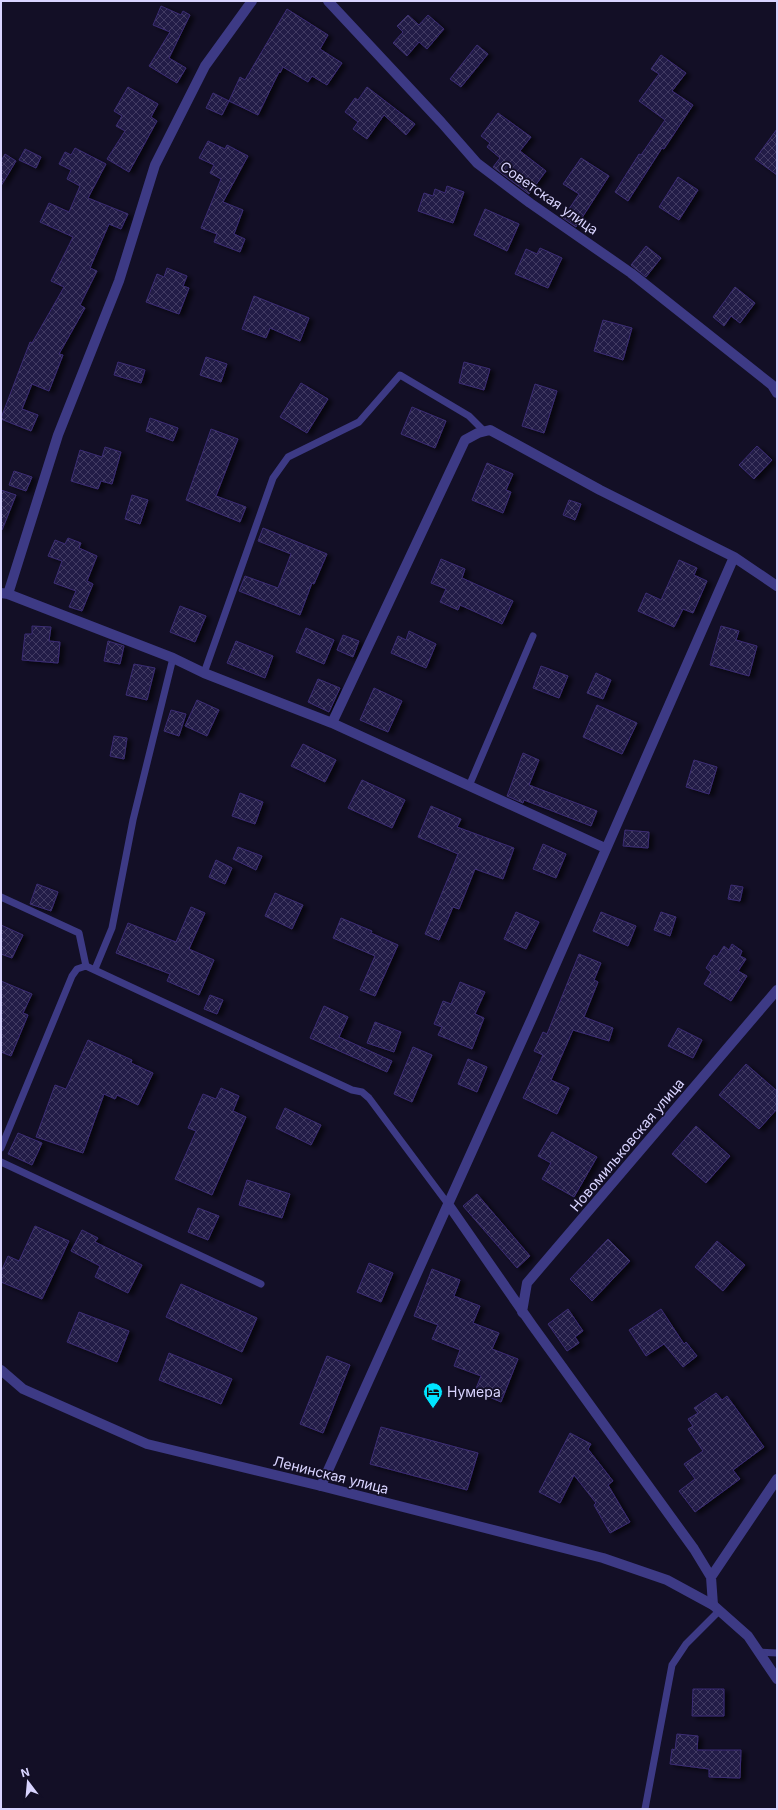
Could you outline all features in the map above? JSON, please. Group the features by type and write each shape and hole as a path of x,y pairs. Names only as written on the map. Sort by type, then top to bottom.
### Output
{"street":[{"path":"252,1 205,66 155,165 119,281 58,435 5,593 173,658 204,673 332,723 605,848"},
{"name":"Советская улица","path":"328,1 441,122 477,163 530,203 631,273 772,385 777,393"},
{"path":"332,723 465,440 478,433 490,430 600,490 734,557 777,586"},
{"path":"321,1486 367,1393 448,1204 532,1018 605,848 734,557"},
{"name":"Новомильковская улица","path":"532,1325 522,1312 527,1283 777,990"},
{"path":"448,1204 532,1325 680,1529 711,1577 716,1608"},
{"name":"Ленинская улица","path":"1,1370 23,1389 147,1444 321,1486 603,1558 667,1580 716,1608 748,1636 777,1679"},
{"path":"711,1577 777,1479"}],"lane":[{"path":"204,673 273,478 288,457 359,422 400,375 470,416 485,432"},
{"path":"469,786 533,636"},
{"path":"95,969 112,928 134,820 173,658"},
{"path":"1,897 79,933 86,966"},
{"path":"1,1148 72,976 77,969 86,966 345,1087 362,1092 369,1098 448,1204"},
{"path":"1,1162 261,1284"},
{"path":"645,1809 672,1665 686,1644 716,1608"},
{"path":"759,1652 777,1653"}],"building":[{"path":"161,6 181,15 183,11 190,15 169,58 186,68 177,83 149,66 170,32 153,25"},
{"path":"287,9 328,35 320,49 342,63 327,85 312,76 308,82 283,67 280,73 279,72 258,115 229,101 240,77 245,80"},
{"path":"408,15 419,25 428,15 444,29 427,49 419,42 407,56 393,43 403,32 397,26"},
{"path":"477,45 488,54 461,87 450,79"},
{"path":"661,55 686,73 672,91 693,105 664,149 662,148 628,201 615,192 639,154 641,155 665,120 639,101 659,74 651,69"},
{"path":"128,87 158,104 151,117 157,121 129,172 107,159 125,131 116,126 122,116 114,111"},
{"path":"367,87 415,124 406,135 384,115 367,139 353,129 358,122 345,112 355,98 358,100"},
{"path":"213,93 229,101 222,115 206,108"},
{"path":"498,113 531,137 520,151 546,171 529,194 493,167 500,158 487,147 490,143 481,136"},
{"path":"777,129 777,175 755,159"},
{"path":"208,141 225,149 227,145 248,156 223,202 243,210 234,234 245,239 240,252 214,242 217,234 201,228 221,179 210,173 214,165 199,158"},
{"path":"75,148 106,164 88,198 128,214 121,229 109,224 90,268 97,271 80,305 85,308 59,354 63,355 49,391 32,384 22,409 38,415 31,431 1,418 30,342 32,343 64,287 51,281 73,237 40,222 49,203 69,212 80,186 67,179 71,170 59,164 65,152 71,155"},
{"path":"25,149 41,157 36,168 19,160"},
{"path":"5,154 16,161 1,186 1,161"},
{"path":"581,158 609,176 576,227 563,218 579,194 563,184"},
{"path":"678,177 698,190 679,220 659,207"},
{"path":"447,186 464,192 453,223 418,211 424,193 433,196 435,189 445,193"},
{"path":"485,209 519,224 507,251 474,235"},
{"path":"646,246 661,258 646,277 631,265"},
{"path":"540,248 562,258 548,288 515,274 526,249 537,254"},
{"path":"167,268 187,276 183,286 189,288 179,314 146,302 157,274 164,277"},
{"path":"735,287 755,303 740,323 731,316 724,326 713,317"},
{"path":"254,296 309,318 300,341 270,328 266,338 242,329"},
{"path":"603,320 632,328 623,360 594,351"},
{"path":"206,357 227,364 221,382 200,375"},
{"path":"118,362 145,370 141,383 114,375"},
{"path":"464,362 490,369 484,390 459,383"},
{"path":"301,383 328,399 307,433 280,417"},
{"path":"535,384 557,391 544,433 522,426"},
{"path":"412,407 446,421 435,448 401,434"},
{"path":"150,418 178,428 173,441 146,431"},
{"path":"211,429 238,439 216,496 246,507 240,522 186,500"},
{"path":"757,446 772,460 754,479 739,465"},
{"path":"105,447 121,452 112,484 101,481 98,489 71,481 80,450 102,457"},
{"path":"487,463 513,474 506,490 511,492 503,513 472,500"},
{"path":"14,471 32,477 26,491 9,485"},
{"path":"1,490 16,495 2,530 1,530"},
{"path":"132,495 148,500 140,524 125,519"},
{"path":"569,500 581,504 575,520 563,515"},
{"path":"263,528 327,554 314,584 312,583 300,615 239,591 245,576 278,588 291,554 258,541"},
{"path":"68,538 81,543 79,548 97,556 87,581 93,584 82,611 69,607 76,591 54,583 62,561 48,556 55,540 65,544"},
{"path":"441,559 465,569 462,578 513,601 502,624 460,605 458,610 440,602 446,589 431,583"},
{"path":"679,560 697,568 694,575 707,581 693,613 683,609 674,627 638,611 646,593 661,600"},
{"path":"180,606 206,616 195,642 170,632"},
{"path":"32,626 51,627 49,641 60,642 58,663 22,660 25,634 32,634"},
{"path":"721,626 739,631 736,640 757,646 749,676 710,665"},
{"path":"306,628 334,640 324,664 296,652"},
{"path":"409,631 436,644 426,668 391,653 398,636 406,640"},
{"path":"343,635 359,641 353,657 337,650"},
{"path":"108,641 124,646 120,664 104,661"},
{"path":"236,641 273,656 265,678 227,663"},
{"path":"134,664 155,668 147,700 126,695"},
{"path":"541,666 568,676 559,698 533,688"},
{"path":"596,673 611,680 603,699 587,693"},
{"path":"318,679 340,688 329,712 308,702"},
{"path":"374,688 402,701 388,732 360,720"},
{"path":"197,700 219,710 207,736 185,726"},
{"path":"597,705 637,723 622,754 583,737"},
{"path":"171,710 186,714 179,736 164,731"},
{"path":"114,736 127,738 124,759 110,756"},
{"path":"303,744 336,760 325,782 291,766"},
{"path":"523,753 539,760 529,785 597,811 591,826 524,800 523,803 507,796"},
{"path":"694,760 717,767 709,794 686,787"},
{"path":"362,780 405,800 392,828 348,808"},
{"path":"240,793 263,802 255,824 232,816"},
{"path":"431,806 461,819 457,827 514,848 503,879 475,869 459,909 453,907 439,940 425,934 458,854 418,837"},
{"path":"625,830 649,832 648,848 623,846"},
{"path":"543,844 566,854 556,878 533,869"},
{"path":"238,847 262,856 256,870 233,859"},
{"path":"216,860 232,868 225,884 209,877"},
{"path":"37,884 58,892 51,911 30,904"},
{"path":"731,885 743,887 740,901 728,899"},
{"path":"275,893 303,905 292,929 265,916"},
{"path":"191,907 205,913 189,949 214,960 199,995 167,981 170,974 116,953 128,923 176,942"},
{"path":"516,912 539,922 526,949 504,939"},
{"path":"601,912 636,926 628,946 593,931"},
{"path":"661,912 676,917 670,936 654,930"},
{"path":"341,918 372,931 371,933 398,945 375,996 360,990 375,956 333,938"},
{"path":"1,925 23,935 12,958 1,954"},
{"path":"732,944 742,951 740,956 746,959 738,971 747,976 731,1001 704,984 711,972 706,968 714,955 717,957 724,946 729,950"},
{"path":"579,954 601,963 594,980 598,982 584,1017 613,1028 609,1041 573,1030 551,1080 569,1088 557,1114 523,1098 543,1055 534,1051 543,1032 547,1034"},
{"path":"1,981 32,994 23,1013 28,1015 11,1056 1,1052"},
{"path":"460,982 485,992 475,1014 484,1018 472,1049 438,1035 442,1027 434,1024 443,1001 451,1004"},
{"path":"210,995 223,1000 217,1014 204,1009"},
{"path":"324,1006 348,1017 339,1037 392,1061 387,1072 310,1038"},
{"path":"375,1022 401,1032 394,1052 367,1043"},
{"path":"678,1028 702,1040 693,1058 668,1046"},
{"path":"88,1040 132,1060 131,1063 153,1073 138,1105 117,1095 115,1099 104,1094 83,1153 36,1137 55,1085 66,1089"},
{"path":"413,1047 432,1055 412,1102 394,1094"},
{"path":"468,1059 487,1067 477,1092 458,1084"},
{"path":"746,1064 777,1091 777,1109 759,1129 719,1095"},
{"path":"221,1088 239,1096 233,1111 246,1117 212,1195 175,1179 196,1131 188,1128 203,1094 216,1099"},
{"path":"285,1108 321,1125 311,1145 276,1128"},
{"path":"696,1126 730,1156 706,1183 672,1154"},
{"path":"552,1132 597,1157 574,1197 542,1179 551,1163 538,1156"},
{"path":"18,1133 42,1143 32,1165 8,1154"},
{"path":"247,1180 290,1194 282,1218 239,1205"},
{"path":"477,1194 530,1256 517,1268 463,1206"},
{"path":"198,1208 219,1216 208,1240 188,1232"},
{"path":"35,1226 69,1241 42,1299 1,1282 1,1272 8,1256 19,1261"},
{"path":"82,1230 98,1238 95,1242 142,1265 128,1293 95,1277 100,1266 71,1251"},
{"path":"608,1239 630,1261 592,1301 570,1279"},
{"path":"717,1241 745,1265 723,1291 695,1267"},
{"path":"369,1263 393,1273 381,1302 357,1292"},
{"path":"432,1269 460,1280 454,1296 480,1306 473,1323 499,1333 492,1349 518,1359 501,1402 475,1391 481,1376 454,1366 460,1350 432,1339 438,1325 414,1316"},
{"path":"181,1284 257,1318 242,1352 166,1317"},
{"path":"568,1309 583,1331 575,1337 579,1343 567,1351 548,1324"},
{"path":"661,1309 684,1344 686,1342 697,1356 683,1367 664,1344 646,1356 629,1330"},
{"path":"79,1312 129,1331 117,1362 67,1342"},
{"path":"169,1353 232,1379 221,1404 159,1380"},
{"path":"327,1356 350,1365 323,1433 300,1424"},
{"path":"716,1393 722,1400 727,1396 764,1447 733,1470 740,1479 695,1512 679,1491 695,1479 684,1464 703,1451 688,1429 693,1426 688,1419 698,1413 694,1408"},
{"path":"381,1427 478,1453 467,1490 370,1464"},
{"path":"570,1433 591,1444 588,1449 613,1481 608,1485 630,1522 610,1533 594,1505 596,1503 574,1475 560,1503 539,1492"},
{"path":"693,1689 724,1689 724,1716 692,1716"},
{"path":"677,1734 698,1736 697,1750 741,1750 740,1778 709,1777 709,1769 670,1764 672,1749 675,1750"}],"place":[{"name":"Нумера","path":"433,1409"}]}
